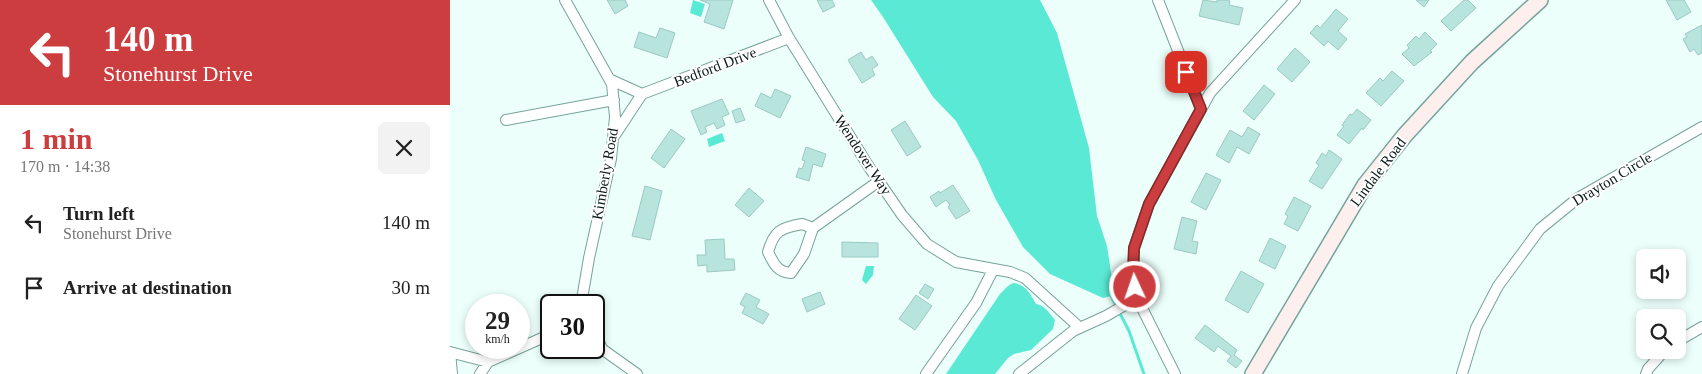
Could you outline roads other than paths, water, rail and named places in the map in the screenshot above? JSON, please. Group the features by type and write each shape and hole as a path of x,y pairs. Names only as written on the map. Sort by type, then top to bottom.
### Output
{"street":[{"name":"Kimberly Road","path":"565,0 612,84 614,100 615,117 610,160 583,294"},
{"name":"Wendover Way","path":"769,0 789,38 879,181 902,214 927,244 956,262 1010,272 1025,278 1079,328"},
{"path":"1158,0 1201,109"},
{"path":"1175,374 1137,298 1133,276 1134,248 1149,204 1210,93 1295,0"},
{"name":"Lindale Road","path":"1252,374 1365,185 1405,135 1472,62 1540,0"},
{"name":"Bedford Drive","path":"642,94 789,38"},
{"path":"609,79 642,94 613,137"},
{"path":"506,120 614,100"},
{"name":"Drayton Circle","path":"1462,374 1476,328 1498,286 1540,229 1578,198 1702,127"},
{"path":"813,228 802,224 790,226 777,232 772,239 768,252 776,269 792,273 804,254 813,228 879,181"},
{"path":"926,374 976,303 993,270"},
{"path":"1019,374 1079,328 1106,316 1137,298"},
{"path":"1686,336 1702,326"},
{"path":"480,374 488,362 540,338"},
{"path":"452,374 450,352 488,362"},
{"path":"605,353 637,374"},
{"path":"1646,374 1657,359"}],"waterway":[{"path":"1111,296 1129,331 1144,374"}]}
